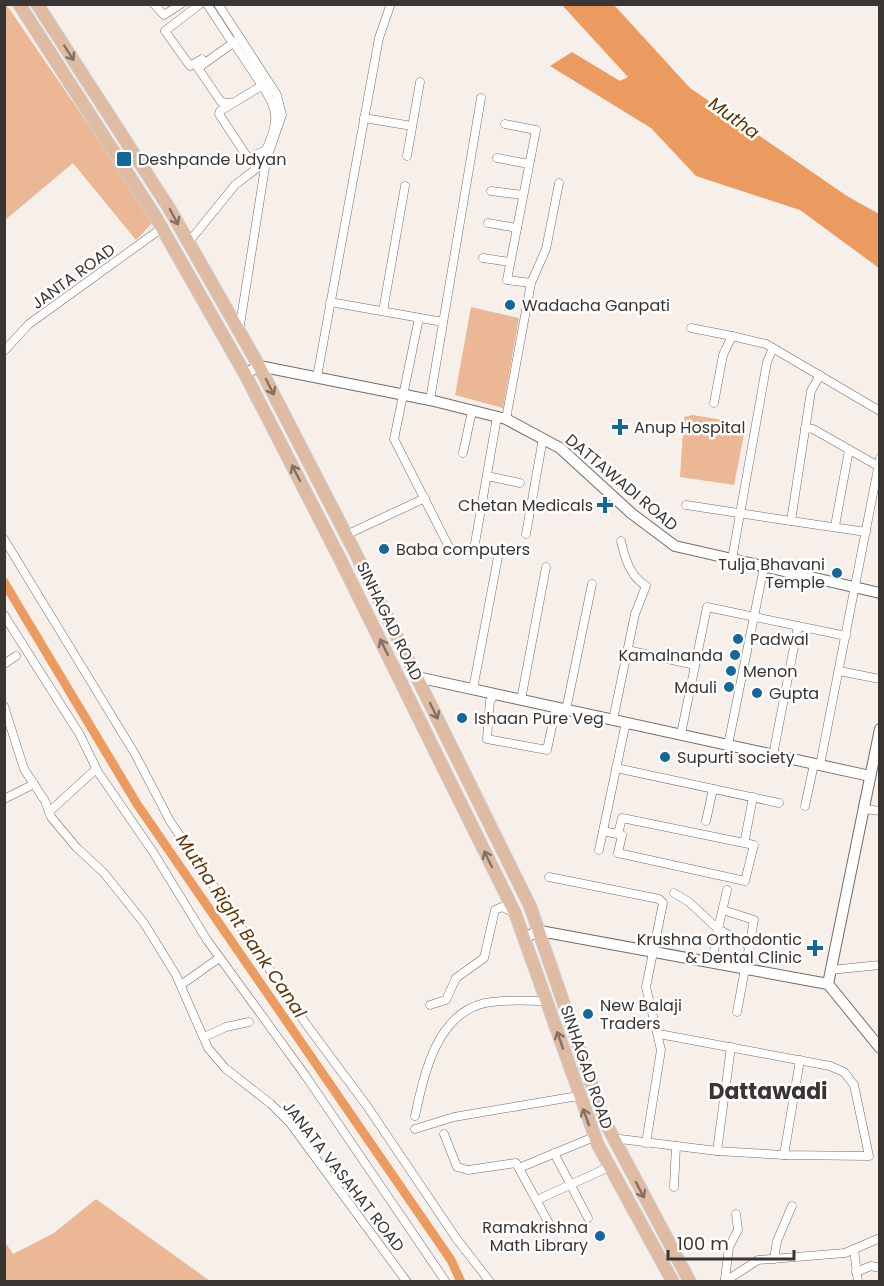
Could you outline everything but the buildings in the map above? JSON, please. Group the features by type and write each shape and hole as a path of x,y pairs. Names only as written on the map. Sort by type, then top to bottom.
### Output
{"main road":[{"name":"SINHAGAD ROAD","path":"19,4 162,228 244,374 340,559 515,913 594,1137 673,1281"},
{"name":"SINHAGAD ROAD","path":"36,4 166,202 259,366 346,535 540,931 612,1138 690,1281"}],"street":[{"path":"154,4 164,15 181,4"},
{"path":"200,4 165,31 187,63 194,65 235,38"},
{"path":"207,4 235,38 281,103 282,115 266,161 239,333"},
{"path":"221,6 235,38"},
{"path":"316,377 379,38 390,6"},
{"path":"235,38 200,65 198,72 224,104 265,83"},
{"path":"407,156 420,82"},
{"path":"265,83 275,105 276,115 266,150 248,158 219,114 265,83"},
{"path":"430,400 482,98"},
{"path":"364,118 412,126"},
{"path":"505,124 536,130 507,280 531,283"},
{"path":"497,158 529,164"},
{"path":"188,243 235,185 266,161"},
{"path":"474,549 487,476 531,283 546,249 559,183"},
{"path":"383,311 405,186"},
{"path":"491,190 523,195"},
{"path":"488,223 517,228"},
{"name":"JANTA ROAD","path":"4,351 29,324 162,228"},
{"path":"483,258 510,262"},
{"path":"330,302 443,322"},
{"path":"419,318 401,394 394,439 448,544"},
{"path":"691,328 732,336 773,348 879,411"},
{"path":"714,403 723,355 732,336"},
{"path":"732,560 766,362 773,348"},
{"path":"244,374 259,366"},
{"name":"DATTAWADI ROAD","path":"259,366 430,400 502,418 560,447 631,513 675,546 879,593"},
{"path":"791,521 811,391 820,375"},
{"path":"463,453 471,411"},
{"path":"805,428 813,429 849,450 879,462 876,492 839,671 805,806"},
{"path":"526,534 543,438"},
{"path":"835,526 849,450"},
{"path":"487,476 520,483"},
{"path":"346,535 424,498"},
{"path":"686,505 866,532"},
{"path":"4,539 135,754 170,821 306,1024 367,1106 456,1238 490,1281"},
{"path":"613,720 635,614 646,586 634,575 626,560 621,541"},
{"path":"473,689 498,557"},
{"path":"521,700 546,567"},
{"path":"728,745 764,567"},
{"path":"495,694 490,701 487,738 547,750 561,708 592,584"},
{"path":"681,735 707,607 846,636"},
{"path":"4,615 80,735 96,769 219,958 305,1075 446,1281"},
{"path":"773,755 798,626"},
{"path":"627,650 695,665"},
{"path":"4,664 16,656"},
{"path":"839,671 879,679"},
{"path":"417,677 870,776"},
{"name":"JANATA VASAHAT ROAD","path":"4,706 24,769 49,812 76,847 122,894 144,923 181,985 204,1038 225,1068 271,1104 290,1124 407,1281"},
{"path":"599,850 626,722"},
{"path":"828,984 878,745 879,729"},
{"path":"616,768 780,802"},
{"path":"49,812 96,769"},
{"path":"4,799 34,784"},
{"path":"706,821 713,789"},
{"path":"745,839 753,797"},
{"path":"864,808 879,811"},
{"path":"603,831 622,835 618,853 746,880 754,845 622,818 618,834"},
{"path":"549,877 662,901 646,987 661,1050 646,1143"},
{"path":"712,963 717,929 727,890"},
{"path":"674,893 689,902 717,929 750,946"},
{"path":"430,1005 446,1000 456,978 484,958 495,910 502,907 515,913"},
{"path":"723,910 754,920 737,1012"},
{"path":"525,937 540,931 828,984 879,1048"},
{"path":"181,985 219,958"},
{"path":"831,970 879,965"},
{"path":"415,1116 431,1056 438,1042 456,1020 482,1004 546,1001"},
{"path":"204,1038 226,1027 249,1022"},
{"path":"612,1138 717,1151 869,1156 854,1085 844,1072 800,1060 659,1034"},
{"path":"717,1151 731,1047"},
{"path":"784,1155 800,1060"},
{"path":"415,1129 454,1117 578,1096"},
{"path":"444,1134 457,1167 468,1170 511,1162 519,1168 552,1229"},
{"path":"519,1168 594,1137"},
{"path":"674,1186 676,1146"},
{"path":"554,1153 588,1218"},
{"path":"537,1200 609,1167"},
{"path":"774,1259 777,1241 792,1206"},
{"path":"724,1280 729,1247 738,1230 736,1214"},
{"path":"724,1280 758,1260 845,1253 879,1238"},
{"path":"854,1249 858,1281"},
{"path":"856,1272 871,1266 879,1268"}],"shaded area":[{"path":"6,4 154,221 136,240 73,163 5,220"},
{"path":"562,5 614,5 690,88 847,196 879,214 879,268 800,210 696,176 651,128 550,66 572,52 620,81 628,77"},
{"path":"471,307 519,318 503,408 455,395"},
{"path":"693,415 746,424 734,485 680,477 684,417"},
{"path":"96,1199 210,1281 5,1281 5,1242 13,1254 54,1233"}],"waterway":[{"name":"Mutha Right Bank Canal","path":"4,582 137,804 451,1260 461,1282"}],"place":[{"name":"Deshpande Udyan","path":"124,159"},
{"name":"Wadacha Ganpati","path":"510,305"},
{"name":"Anup Hospital","path":"620,427"},
{"name":"Chetan Medicals","path":"605,505"},
{"name":"Baba computers","path":"384,549"},
{"name":"Tulja Bhavani Temple","path":"837,573"},
{"name":"Padwal","path":"738,639"},
{"name":"Kamalnanda","path":"735,655"},
{"name":"Menon","path":"731,671"},
{"name":"Mauli","path":"729,687"},
{"name":"Gupta","path":"757,693"},
{"name":"Ishaan Pure Veg","path":"462,718"},
{"name":"Supurti society","path":"665,757"},
{"name":"Krushna Orthodontic & Dental Clinic","path":"815,948"},
{"name":"New Balaji Traders","path":"588,1014"},
{"name":"Ramakrishna Math Library","path":"600,1236"}],"district":[{"name":"Dattawadi","path":"768,1091"}],"water label":[{"name":"Mutha","path":"734,118"}]}
